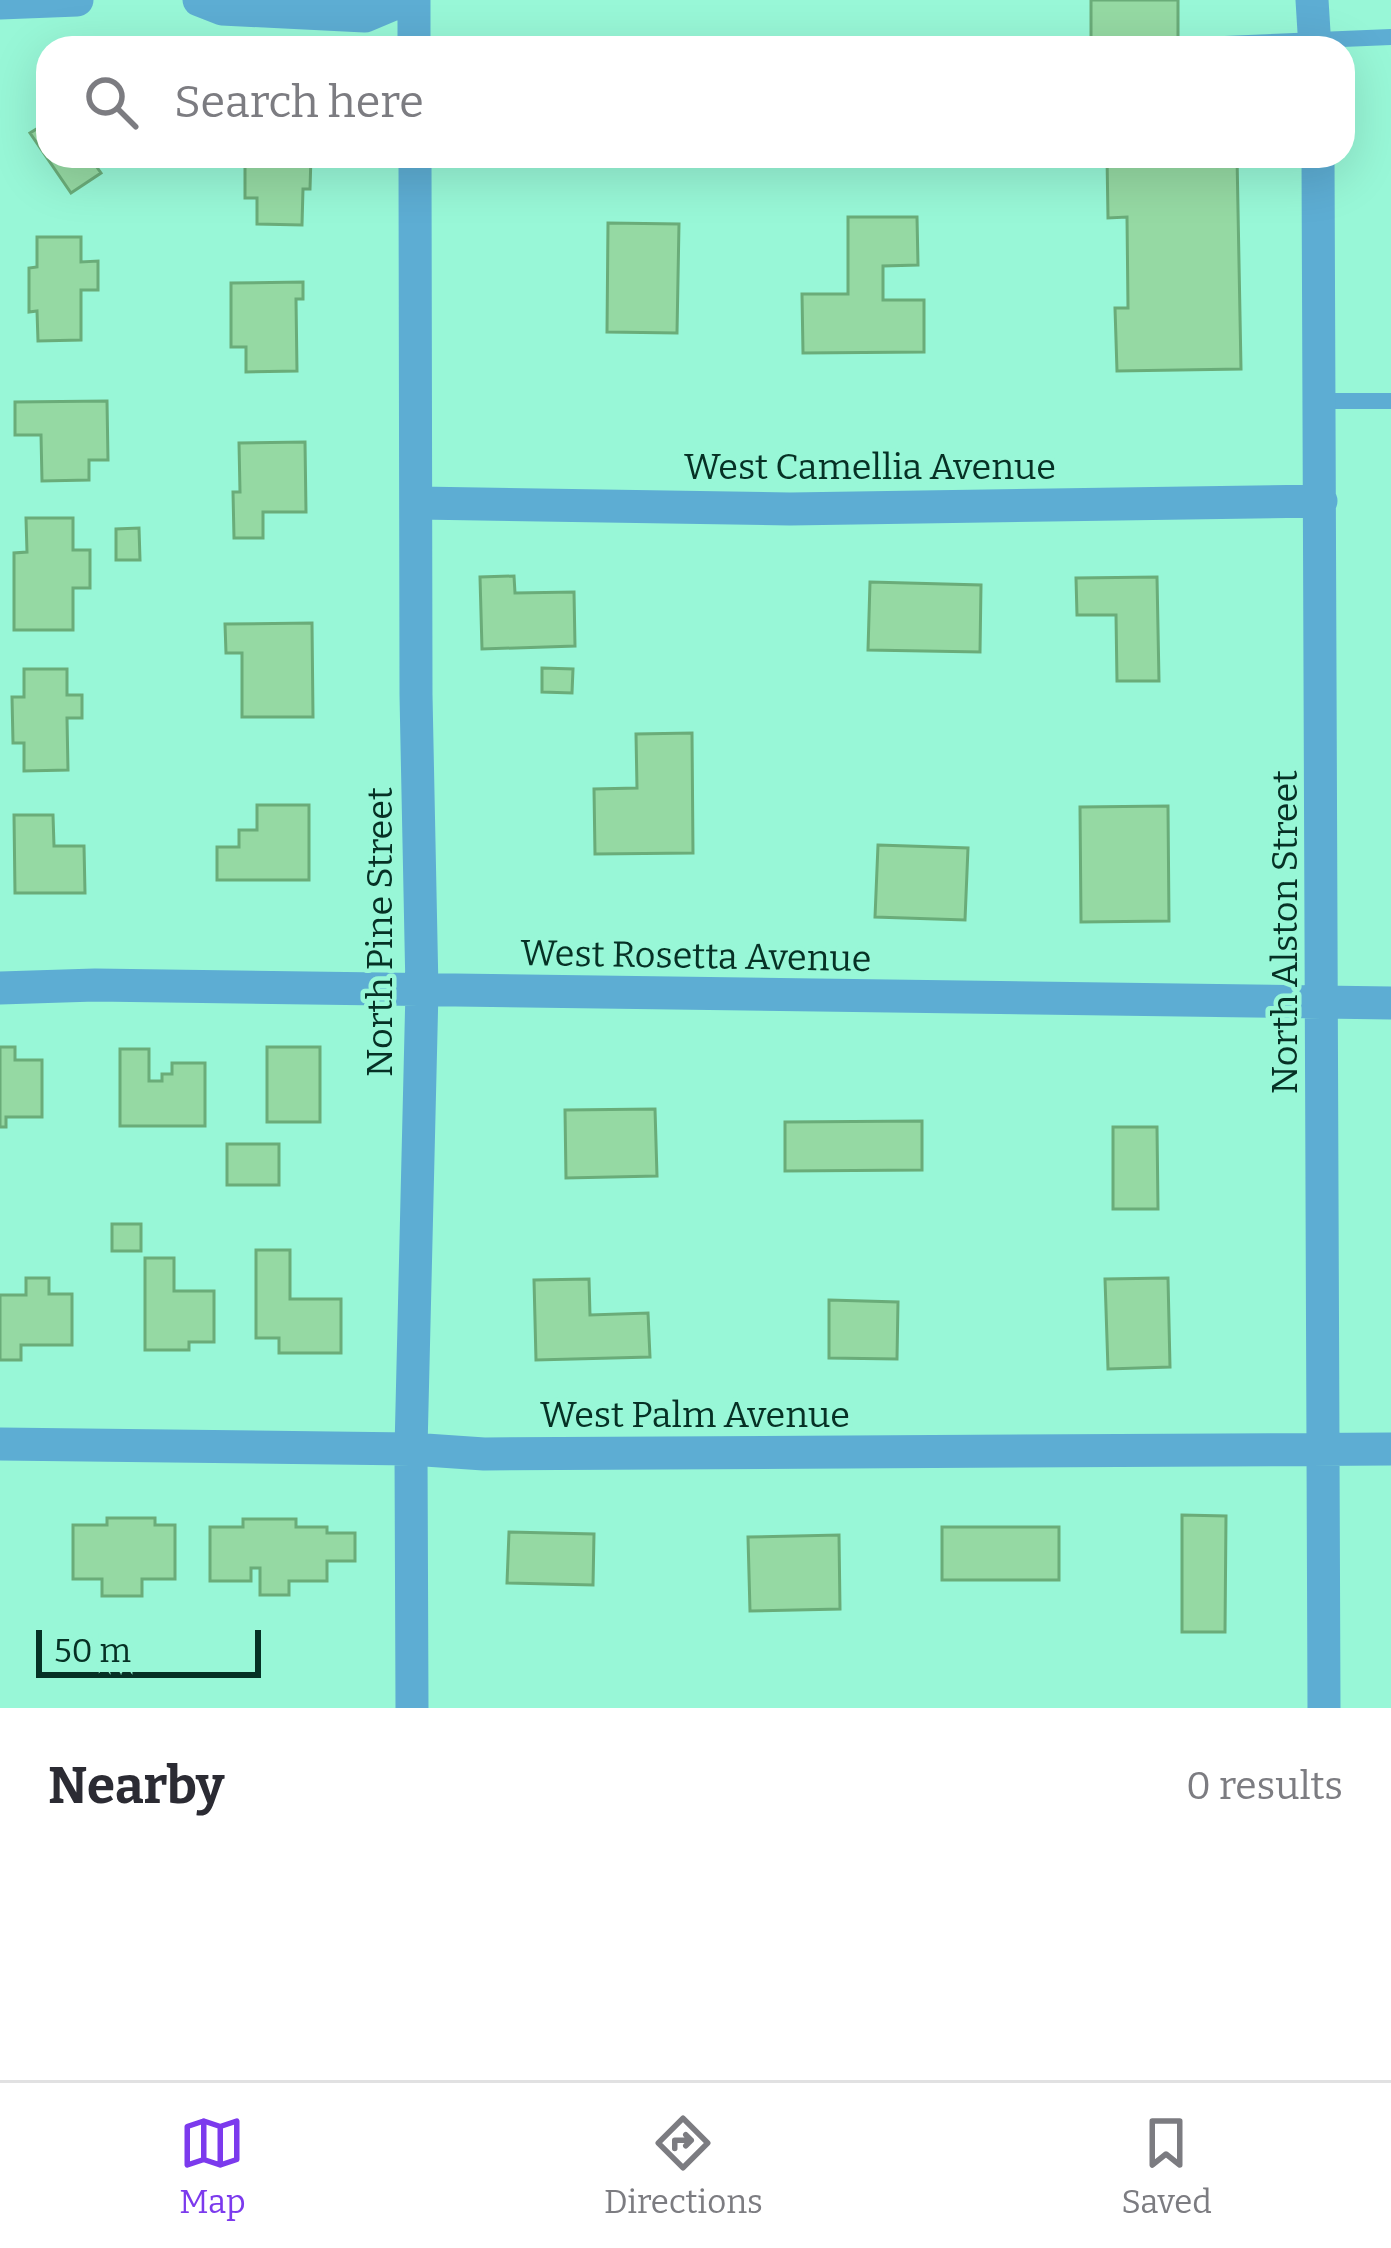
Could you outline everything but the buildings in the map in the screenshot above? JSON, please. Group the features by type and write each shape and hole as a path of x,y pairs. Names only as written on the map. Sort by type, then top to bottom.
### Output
{"street":[{"path":"0,3 77,0"},
{"path":"199,0 222,9 365,16 403,0"},
{"path":"414,0 414,36"},
{"path":"1312,0 1314,36"},
{"name":"North Pine Street","path":"412,1708 411,1449 422,990 415,168"},
{"name":"North Alston Street","path":"1318,168 1324,1708"},
{"name":"West Camellia Avenue","path":"419,502 790,509 1322,501"},
{"name":"West Rosetta Avenue","path":"0,988 1391,1003"},
{"name":"West Palm Avenue","path":"0,1444 508,1454 1391,1449"}],"lane":[{"path":"1355,41 1391,37"},
{"path":"1319,401 1391,401"}]}
